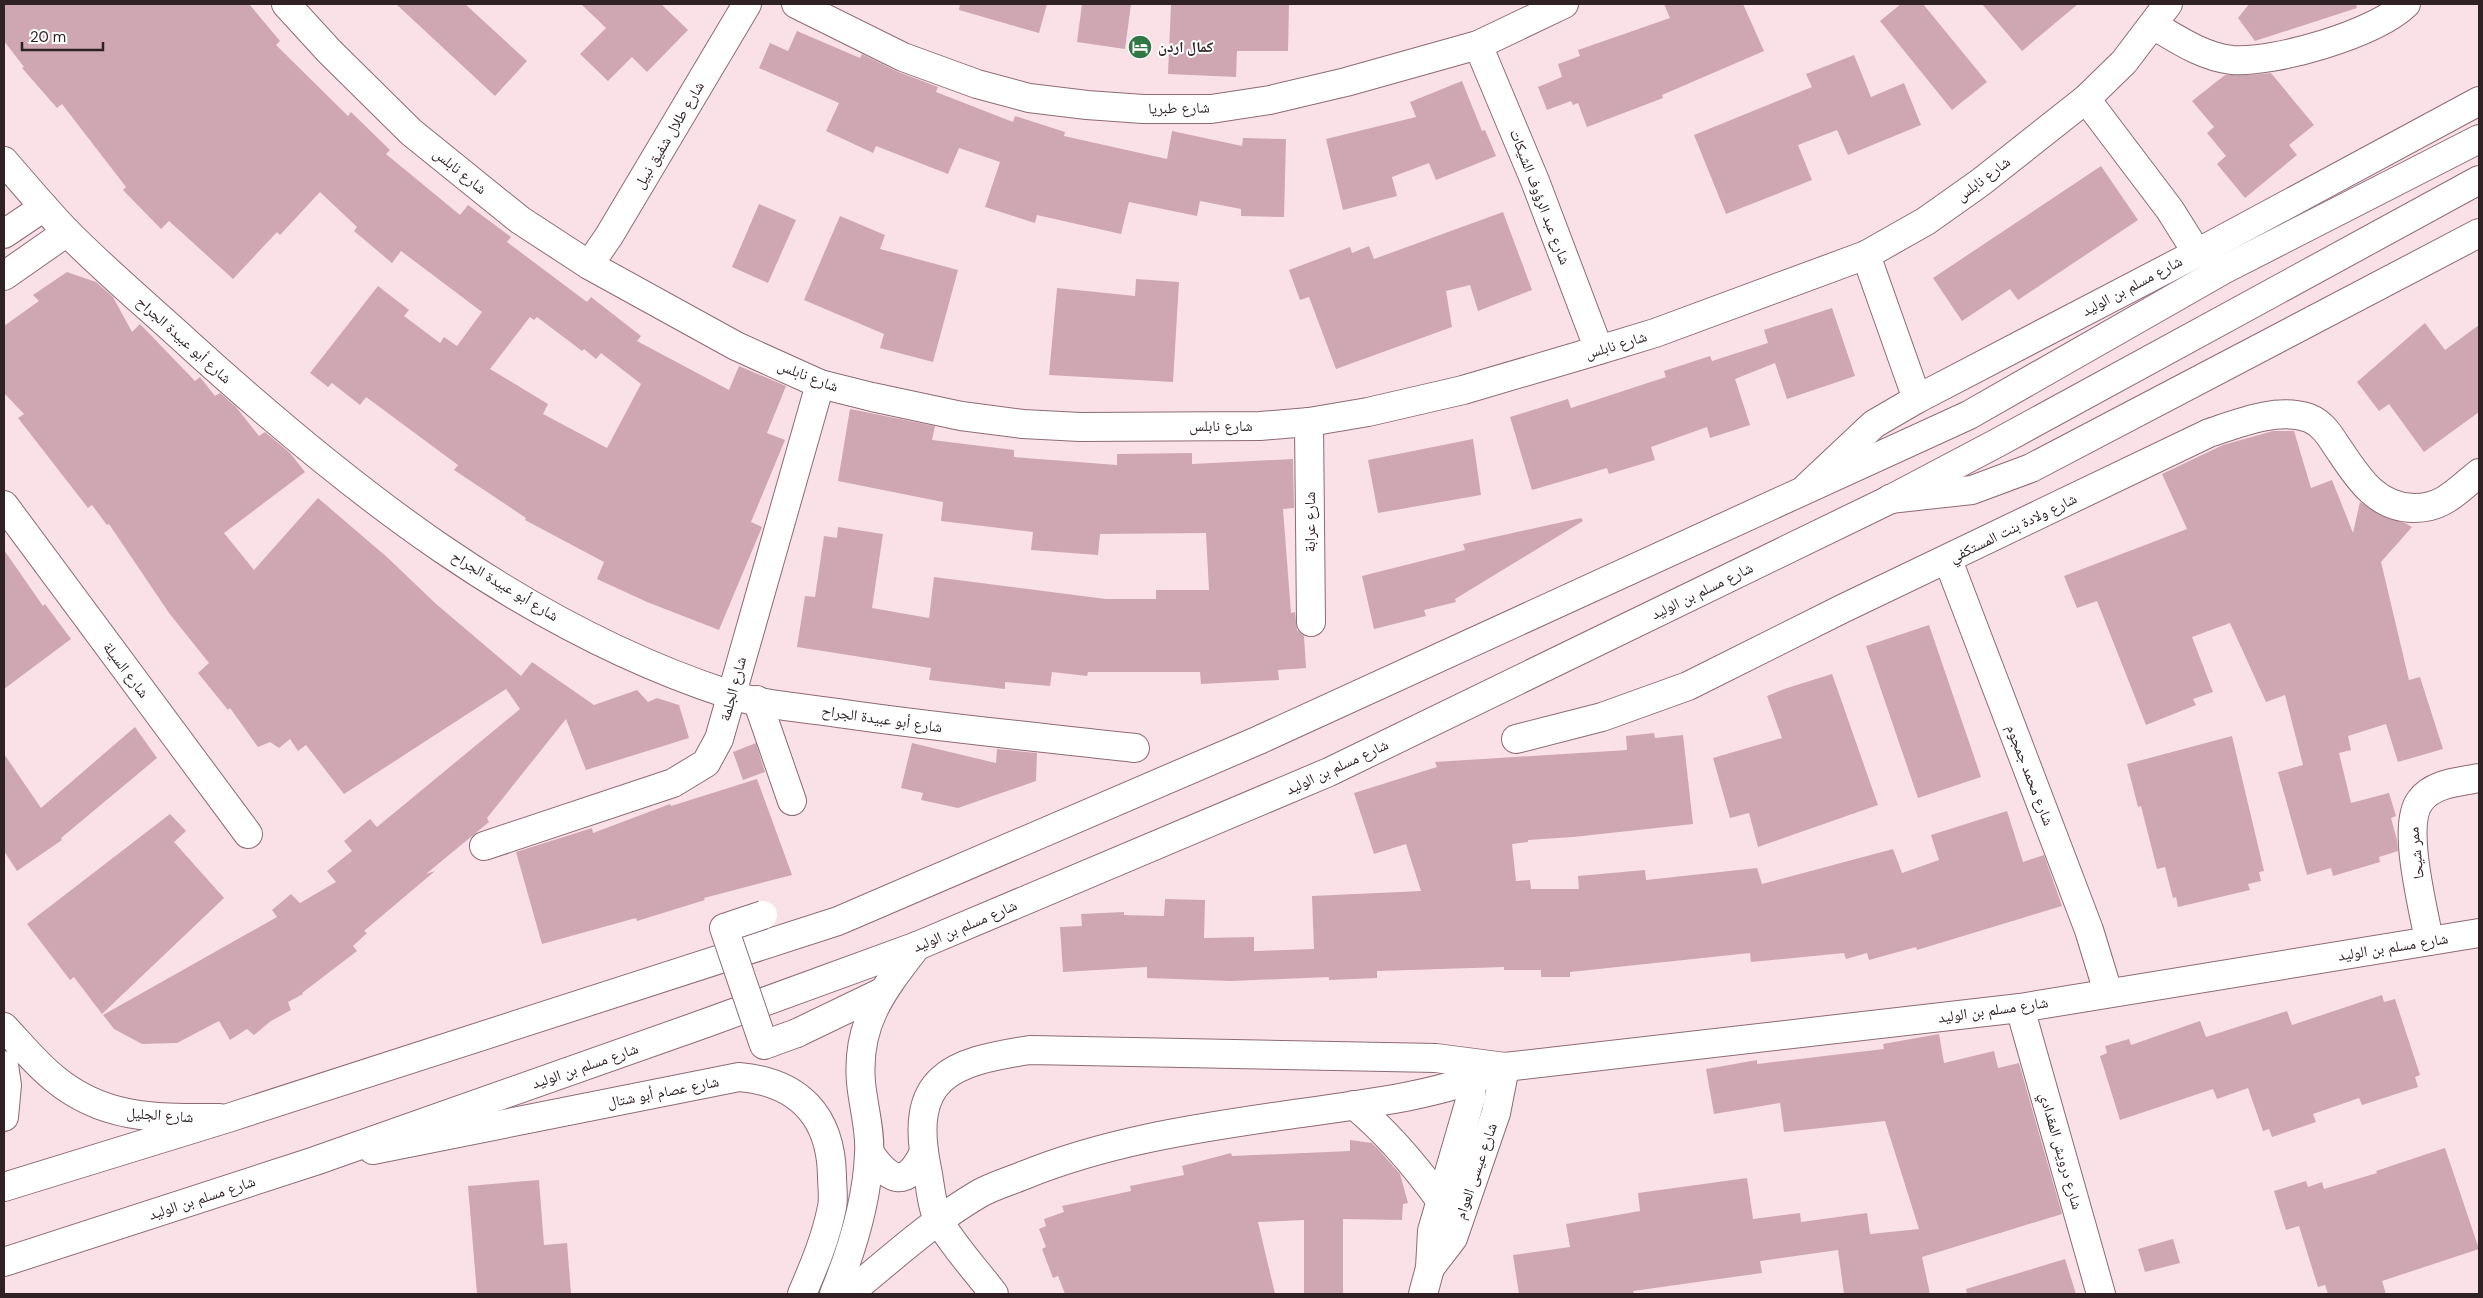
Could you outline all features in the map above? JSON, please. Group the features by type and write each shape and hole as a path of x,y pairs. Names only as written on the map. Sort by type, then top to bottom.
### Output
{"main road":[{"name":"شارع نابلس","path":"286,4 329,51 411,132 520,220 589,265 736,346 820,384 961,416 1023,424 1080,427 1260,426 1309,422 1368,412 1463,390 1655,333 1866,255 1926,221 1981,182 2086,99 2124,62 2160,14"},
{"name":"شارع طلال شفيق نبيل","path":"589,265 609,236 747,4"},
{"name":"شارع طبريا","path":"796,4 903,57 977,84 1029,98 1143,109 1211,109 1270,100 1478,45 1564,4"},
{"path":"2160,14 2205,54 2231,60 2263,59 2310,49 2358,32 2398,12 2406,4"},
{"name":"شارع عبد الرؤوف الشيكات","path":"1478,45 1535,180 1599,350"},
{"path":"2086,99 2170,210 2197,253"},
{"name":"شارع مسلم بن الوليد","path":"1801,494 1874,424 1917,399 2197,253 2478,99"},
{"name":"شارع مسلم بن الوليد","path":"4,1186 228,1118 838,921 1258,740 1801,494 1969,415 2224,270 2479,139"},
{"name":"شارع أبو عبيدة الجراح","path":"4,161 67,232 248,397 402,522 476,570 576,628 635,659 744,697 896,722 1135,748"},
{"name":"شارع مسلم بن الوليد","path":"4,1262 316,1161 917,946 1329,772 1889,500 2479,180"},
{"path":"4,234 44,207"},
{"path":"4,276 67,232"},
{"name":"شارع مسلم بن الوليد","path":"1889,500 1972,490 2031,468 2479,232"},
{"path":"1866,255 1917,399"},
{"name":"شارع الجلمة","path":"484,846 636,797 691,774 706,763 744,697 820,384"},
{"name":"شارع ولادة بنت المستكفي","path":"1516,739 1602,717 1688,686 1842,609 1948,560 2209,433 2249,420 2295,415 2310,418 2323,426 2362,484 2385,501 2402,508 2428,508 2444,501 2479,473"},
{"name":"شارع عرابة","path":"1309,422 1311,622"},
{"name":"شارع السيلة","path":"4,505 248,834"},
{"name":"شارع محمد جمجوم","path":"1948,560 2089,930 2108,992"},
{"path":"744,697 792,801"},
{"name":"ممر شيحا","path":"2429,941 2413,847 2411,825 2414,812 2420,801 2443,785 2479,778"},
{"path":"763,915 724,928 764,1045 797,1033 882,992"},
{"name":"شارع مسلم بن الوليد","path":"848,1294 938,1220 979,1194 1091,1150 1160,1134 1354,1105 1473,1071 2020,1008 2108,992 2479,933"},
{"path":"834,1294 847,1263 864,1201 870,1153 861,1080 862,1052 869,1016 882,992 917,946"},
{"name":"شارع درويش المقدادي","path":"2020,1008 2101,1294"},
{"name":"شارع الجليل","path":"4,1027 54,1078 89,1102 128,1115 228,1118"},
{"path":"994,1294 938,1220 924,1152 924,1113 927,1099 937,1082 960,1066 986,1057 1030,1050 1436,1058 1473,1071"},
{"path":"4,1065 7,1085 4,1117"},
{"name":"شارع عيسى العوام","path":"1430,1268 1452,1238 1496,1113 1504,1067"},
{"name":"شارع عيسى العوام","path":"1423,1294 1430,1268 1432,1231 1466,1117 1473,1071"},
{"name":"شارع عصام أبو شتال","path":"316,1161 739,1077 761,1079 779,1084 798,1096 814,1112 828,1139 832,1167 833,1205 822,1249 802,1294"},
{"path":"1354,1105 1383,1129 1405,1153 1440,1200"},
{"path":"870,1153 884,1171 897,1177 907,1176 914,1171 924,1152"}],"building":[{"path":"4,4 249,4 280,41 276,45 348,116 351,112 390,150 386,154 460,215 468,205 511,237 507,242 587,302 591,297 641,336 637,341 729,390 739,366 786,386 767,433 785,440 751,522 762,527 719,630 647,602 597,579 604,562 525,520 526,518 454,470 458,465 366,397 360,405 332,383 328,387 310,373 378,286 409,310 404,316 440,343 444,337 457,346 482,312 401,251 392,263 354,231 357,227 320,192 280,235 277,232 233,279 169,221 161,229 123,190 126,187 62,104 57,108 22,68 24,67 4,41","holes":["530,317 534,320 537,317 582,351 584,349 596,359 601,353 641,384 607,448 543,414 548,404 490,369"]},
{"path":"396,4 465,4 527,61 495,96"},
{"path":"581,4 661,4 688,30 647,72 632,57 608,81 580,54 606,28"},
{"path":"960,4 1047,4 1039,33 959,10"},
{"path":"1082,4 1131,4 1125,49 1077,42"},
{"path":"1171,4 1289,4 1288,51 1237,51 1236,77 1168,74"},
{"path":"1664,4 1743,4 1764,51 1662,95 1663,98 1587,127 1578,103 1573,105 1571,101 1547,110 1538,87 1562,77 1558,64 1580,56 1578,50 1670,18"},
{"path":"1901,4 1923,4 1987,82 1952,110 1880,21"},
{"path":"1982,4 2078,4 2022,51"},
{"path":"2249,4 2356,4 2357,8 2255,41 2238,18"},
{"path":"797,31 860,58 862,54 896,71 938,87 936,92 1013,122 1015,116 1065,132 1064,136 1167,159 1172,131 1242,146 1243,138 1286,139 1284,217 1241,216 1241,209 1200,201 1197,216 1129,202 1121,234 1037,215 1035,223 985,207 1000,162 959,148 948,174 876,146 873,153 826,131 839,103 759,68 770,43 788,51"},
{"path":"1854,55 1871,97 1904,83 1921,125 1848,155 1837,130 1798,145 1812,180 1726,214 1694,135 1812,87 1806,74"},
{"path":"2271,73 2314,125 2289,145 2297,155 2245,198 2217,164 2226,156 2207,133 2214,127 2192,101 2225,75"},
{"path":"1462,81 1482,131 1485,130 1496,156 1436,180 1429,163 1392,177 1397,196 1343,210 1326,139 1416,117 1410,102"},
{"path":"2101,166 2138,220 2018,300 2010,289 1962,321 1933,278"},
{"path":"759,204 796,220 768,283 732,267"},
{"path":"1503,212 1532,290 1478,311 1470,285 1446,291 1452,327 1336,369 1309,297 1300,300 1289,270 1350,247 1352,253 1369,246 1374,259"},
{"path":"840,216 885,235 880,249 958,270 933,362 880,348 884,334 804,300"},
{"path":"67,272 96,282 113,297 132,332 140,324 195,381 200,377 215,396 220,393 236,407 259,436 265,432 290,453 305,472 224,533 254,570 318,498 388,558 435,603 521,676 532,662 594,705 637,690 648,702 657,698 679,705 689,738 586,770 566,719 487,818 489,822 426,874 435,871 364,931 367,933 353,946 357,951 303,994 288,1002 291,1010 271,1021 254,1035 247,1029 230,1040 219,1021 177,1043 142,1044 114,1029 103,1015 277,917 272,910 291,894 300,903 336,882 327,871 352,851 344,841 370,819 377,827 520,709 506,689 344,794 306,745 298,751 290,739 279,748 270,742 258,747 230,708 228,710 198,673 209,663 169,613 109,524 107,525 92,505 88,508 18,418 24,414 4,393 4,326 39,301 33,295"},
{"path":"1136,279 1179,282 1173,382 1049,375 1057,288 1135,296"},
{"path":"1832,308 1855,376 1787,399 1775,363 1735,379 1750,425 1710,438 1707,427 1651,447 1655,460 1609,474 1607,468 1532,490 1510,417 1568,399 1571,408 1666,377 1664,371 1710,356 1712,361 1768,343 1764,330"},
{"path":"2425,323 2445,350 2479,325 2479,412 2424,452 2389,404 2379,411 2357,382"},
{"path":"850,409 935,426 932,440 1014,450 1014,457 1117,465 1117,454 1192,453 1192,464 1293,459 1294,508 1283,509 1291,613 1295,612 1297,630 1304,636 1306,668 1278,670 1279,680 1201,684 1200,672 1088,672 1087,676 1052,672 1050,686 1005,682 1005,689 929,680 931,668 797,647 805,596 815,597 824,536 837,538 838,527 883,534 872,608 929,618 934,577 1106,599 1156,599 1156,590 1209,590 1206,533 1100,534 1098,555 1031,550 1033,532 941,521 943,502 838,481"},
{"path":"2273,431 2294,431 2311,488 2332,480 2353,533 2360,502 2382,516 2412,527 2381,562 2409,680 2420,677 2443,749 2398,762 2386,724 2348,736 2351,750 2339,753 2351,803 2389,793 2396,816 2391,818 2398,851 2379,857 2380,862 2333,876 2331,868 2307,875 2278,772 2303,765 2285,695 2266,702 2230,623 2192,637 2213,692 2193,699 2196,705 2146,725 2097,601 2077,608 2064,576 2187,529 2162,474 2223,445"},
{"path":"1473,439 1481,495 1378,513 1368,460"},
{"path":"1581,518 1583,521 1455,599 1456,602 1424,610 1426,616 1374,629 1362,576 1465,550 1463,544"},
{"path":"4,550 43,606 45,604 71,639 4,689"},
{"path":"1929,625 1981,777 1918,798 1866,646"},
{"path":"1832,674 1878,805 1758,847 1749,813 1730,818 1713,758 1782,738 1767,696"},
{"path":"135,727 157,758 61,838 62,840 17,871 4,851 4,754 41,808"},
{"path":"1654,733 1655,738 1683,735 1693,824 1528,840 1528,842 1512,844 1516,881 1530,880 1531,889 1579,889 1578,876 1645,870 1646,880 1757,868 1762,884 1893,849 1902,873 1939,860 1931,835 2007,811 2023,862 2044,855 2062,906 1917,950 1916,947 1869,960 1867,953 1846,959 1844,953 1751,962 1750,953 1570,972 1570,977 1541,977 1541,970 1504,970 1504,967 1377,971 1377,978 1329,980 1329,977 1231,981 1147,978 1147,967 1063,972 1060,927 1082,926 1081,914 1124,912 1124,915 1164,916 1165,899 1205,900 1204,938 1254,937 1254,951 1314,949 1312,896 1421,891 1406,844 1374,854 1354,793 1437,767 1435,762 1627,750 1626,736"},
{"path":"2232,736 2264,871 2259,872 2261,881 2248,884 2250,890 2178,907 2176,897 2173,898 2165,867 2157,869 2141,806 2138,807 2127,764"},
{"path":"756,743 765,772 743,780 733,752"},
{"path":"912,743 996,763 997,749 1037,753 1036,781 958,808 921,800 923,793 901,788"},
{"path":"757,779 792,875 704,898 705,900 637,921 636,918 542,944 516,852 592,828 593,833 670,804 671,806"},
{"path":"170,814 186,831 174,842 224,898 102,1014 74,977 70,980 27,924"},
{"path":"2382,995 2384,1002 2395,999 2420,1075 2415,1077 2418,1087 2362,1105 2359,1098 2313,1114 2316,1122 2272,1137 2269,1129 2263,1131 2248,1088 2217,1099 2213,1089 2120,1120 2100,1056 2107,1053 2105,1046 2129,1039 2131,1045 2200,1021 2206,1037 2287,1011 2292,1025"},
{"path":"1939,1034 1944,1063 1994,1051 1998,1068 2019,1063 2062,1214 1922,1257 1930,1294 1844,1294 1838,1250 1760,1261 1762,1273 1633,1291 1634,1294 1519,1294 1513,1255 1570,1247 1566,1224 1640,1211 1638,1193 1747,1178 1753,1219 1800,1213 1801,1222 1867,1213 1870,1234 1919,1229 1885,1121 1784,1132 1780,1103 1714,1114 1706,1069 1757,1060 1757,1064 1884,1049 1883,1044"},
{"path":"1350,1140 1372,1143 1378,1149 1400,1174 1408,1203 1403,1204 1402,1220 1343,1219 1343,1294 1304,1294 1304,1220 1258,1222 1275,1294 1065,1294 1058,1276 1053,1278 1042,1249 1046,1247 1039,1229 1046,1226 1044,1219 1064,1212 1062,1206 1131,1191 1130,1186 1184,1175 1182,1166 1231,1153 1232,1156 1350,1151"},
{"path":"2445,1148 2479,1249 2382,1281 2386,1294 2328,1294 2325,1285 2318,1287 2299,1226 2286,1230 2274,1191 2306,1181 2308,1187 2322,1182 2324,1189 2377,1173 2376,1171"},
{"path":"539,1180 544,1245 567,1243 571,1293 477,1294 468,1186"},
{"path":"2173,1239 2180,1263 2145,1272 2138,1249"},
{"path":"2065,1259 2076,1294 1967,1294 1966,1289"}],"place":[{"name":"كمال اردن","path":"1140,47"}]}
